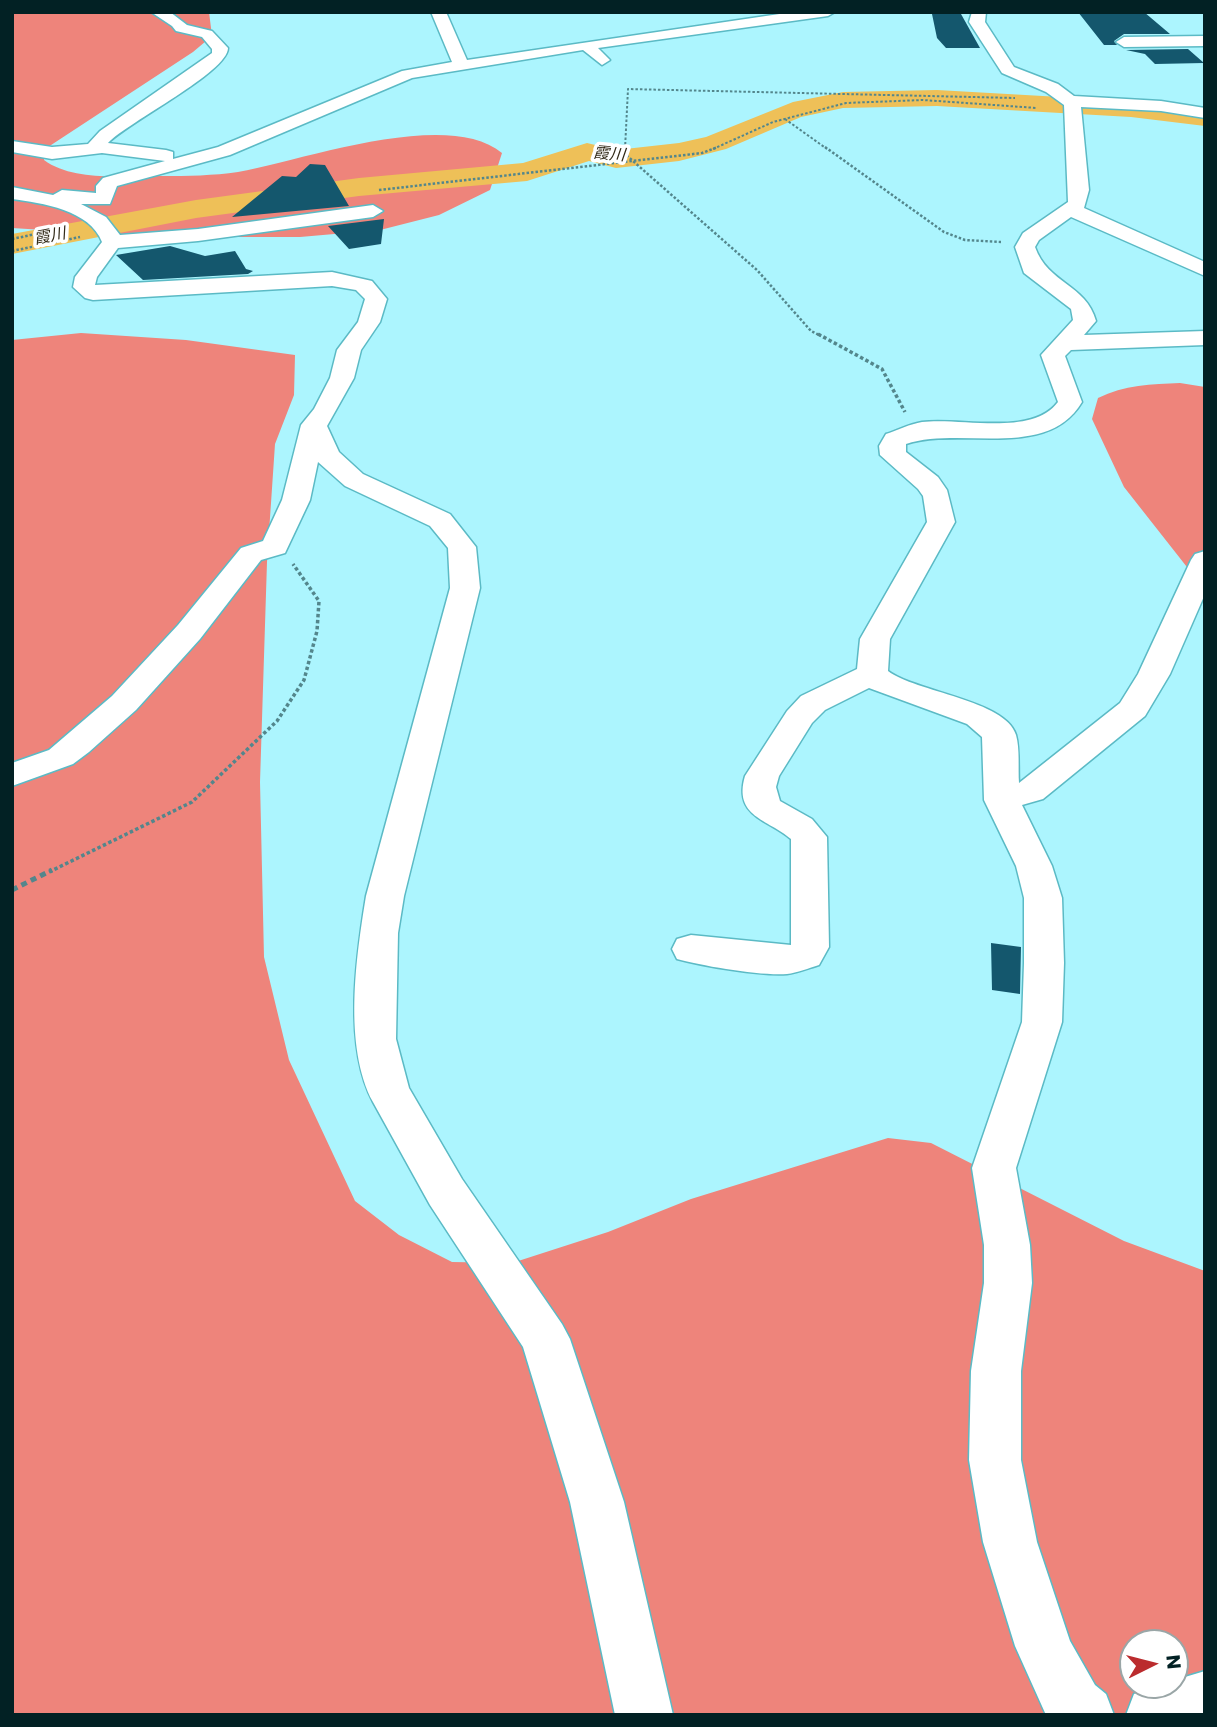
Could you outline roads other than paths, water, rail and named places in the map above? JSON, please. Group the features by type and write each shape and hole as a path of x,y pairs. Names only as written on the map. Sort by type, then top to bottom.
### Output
{"street":[{"path":"97,149 97,143 106,135 191,78 220,55 220,48 207,34 181,28 179,23 158,12"},
{"path":"438,12 441,26 461,64"},
{"path":"17,193 99,201 106,198 106,186 110,182 225,151 396,77 586,45 828,12"},
{"path":"979,12 977,22 1008,70 1052,88 1072,105 1161,106 1205,113"},
{"path":"1124,42 1205,41"},
{"path":"586,45 602,60"},
{"path":"872,674 875,639 941,522 937,496 928,484 893,455 895,439 923,430 1002,432 1039,427 1062,415 1070,402 1053,363 1053,355 1084,321 1084,313 1081,306 1040,278 1032,268 1026,242 1077,204 1079,190 1072,105"},
{"path":"12,146 52,153 97,149 173,157 183,161"},
{"path":"17,193 81,211 106,230 198,235 372,201"},
{"path":"1072,210 1205,270"},
{"path":"12,775 61,757 77,745 124,702 189,632 251,554 275,547 296,500 314,425 325,412 342,378 349,350 369,322 376,305 375,294 371,289 354,282 332,279 113,294 87,290 84,284 86,277 106,230"},
{"path":"1064,343 1205,338"},
{"path":"314,425 327,456 354,480 440,520 462,547 465,589 385,896 379,933 375,1039 388,1090 426,1158 545,1339 597,1502 643,1715"},
{"path":"1002,800 1031,791 1133,709 1154,674 1205,560"},
{"path":"872,674 882,682 964,711 990,724 999,734 1002,745 999,779 1002,800 1038,876 1042,898 1044,962 1042,1022 1008,1118 994,1168 1007,1245 1008,1283 996,1371 995,1460 1010,1542 1043,1646 1058,1681 1074,1706 1085,1715"},
{"path":"691,949 788,960 805,955 810,947 809,837 796,822 780,817 764,806 760,787 762,776 799,718 813,703 872,674"},
{"path":"1155,1715 1205,1700"}],"waterway":[{"name":"霞川","path":"12,244 196,209 359,187 527,172 587,152 616,159 679,152 716,143 793,110 843,100 937,98 1131,109 1205,118"}]}
